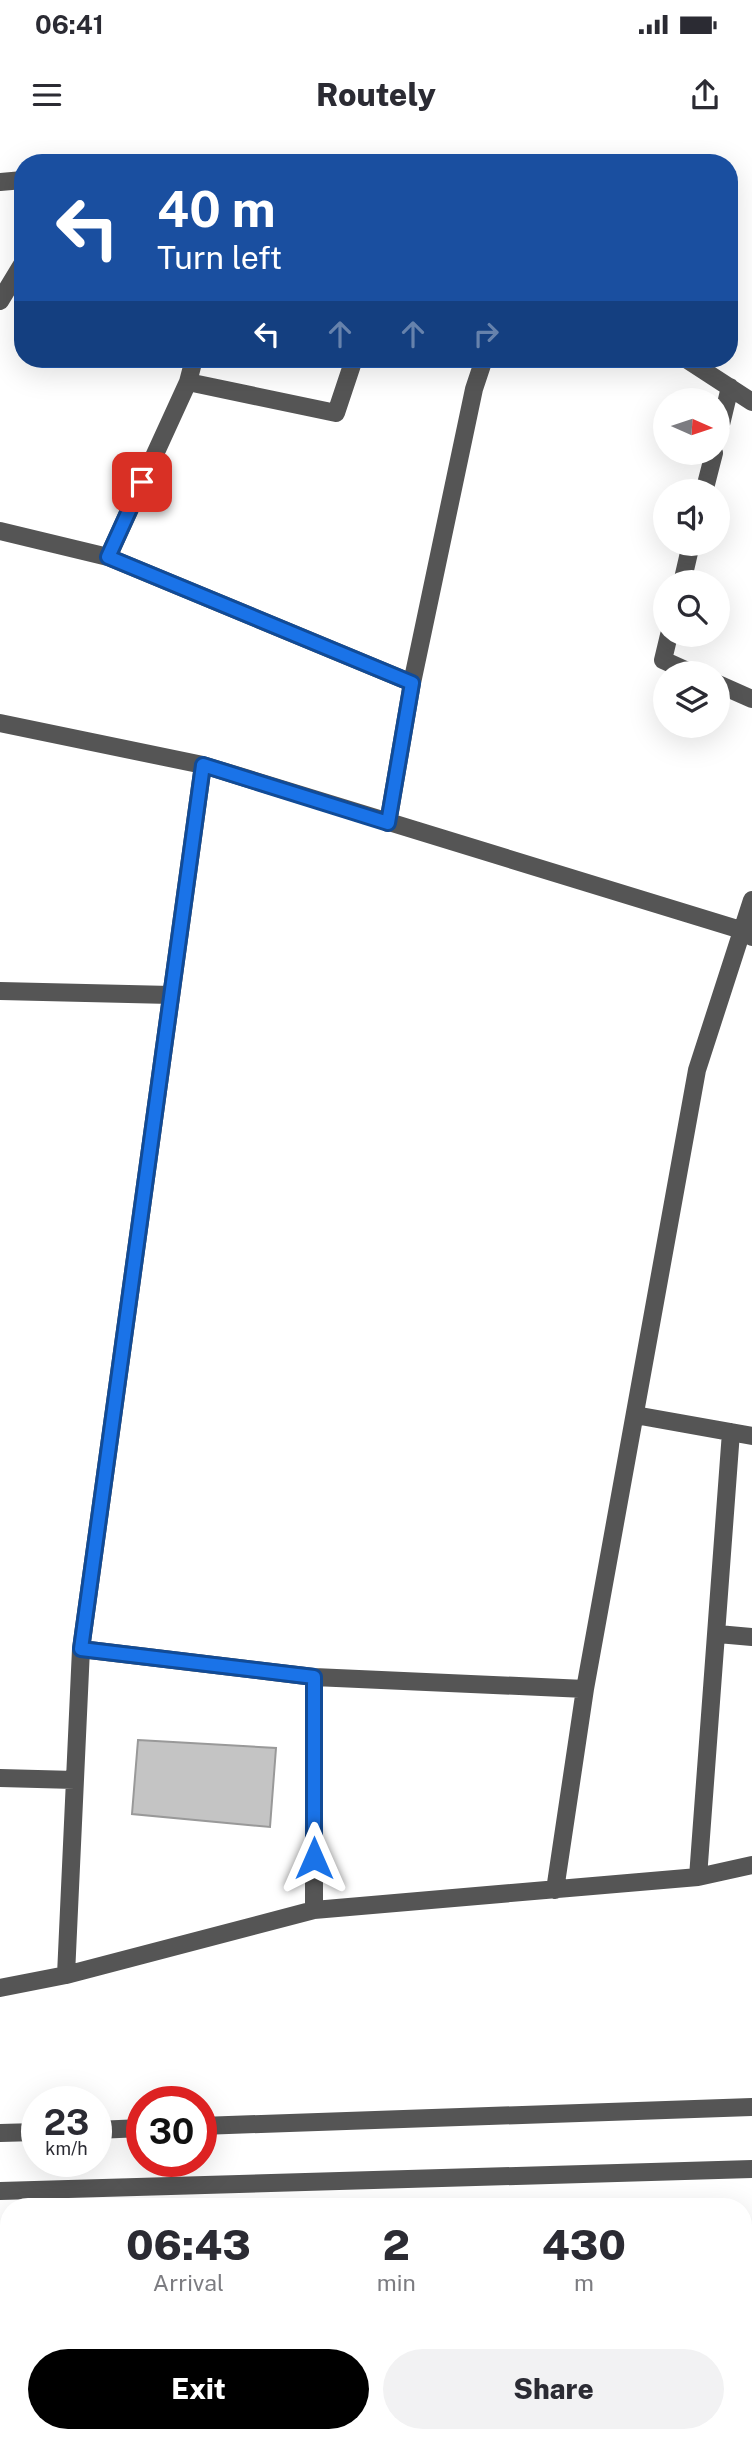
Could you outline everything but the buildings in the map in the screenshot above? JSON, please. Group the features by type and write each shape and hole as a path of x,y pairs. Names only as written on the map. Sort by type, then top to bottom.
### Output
{"street":[{"path":"0,302 14,279"},
{"path":"108,557 188,382 192,368"},
{"path":"188,382 336,413 351,368"},
{"path":"388,823 412,683 474,389 481,368"},
{"path":"700,368 752,402"},
{"path":"0,531 108,557 412,683"},
{"path":"730,689 752,699"},
{"path":"0,723 203,765 746,934"},
{"path":"66,1975 81,1649 203,765"},
{"path":"555,1890 585,1689 697,1070 746,934 752,900"},
{"path":"0,990 172,995"},
{"path":"635,1415 752,1436"},
{"path":"698,1877 732,1432"},
{"path":"718,1634 752,1637"},
{"path":"81,1649 314,1677 585,1689"},
{"path":"314,1677 314,1910"},
{"path":"0,1778 75,1780"},
{"path":"0,1988 66,1975 314,1910 698,1877 752,1865"},
{"path":"217,2125 752,2107"},
{"path":"0,2133 21,2132"},
{"path":"0,2191 752,2169"}],"route":[{"path":"142,482 108,557 412,683 388,823 203,765 81,1649 314,1677 314,1858"}]}
